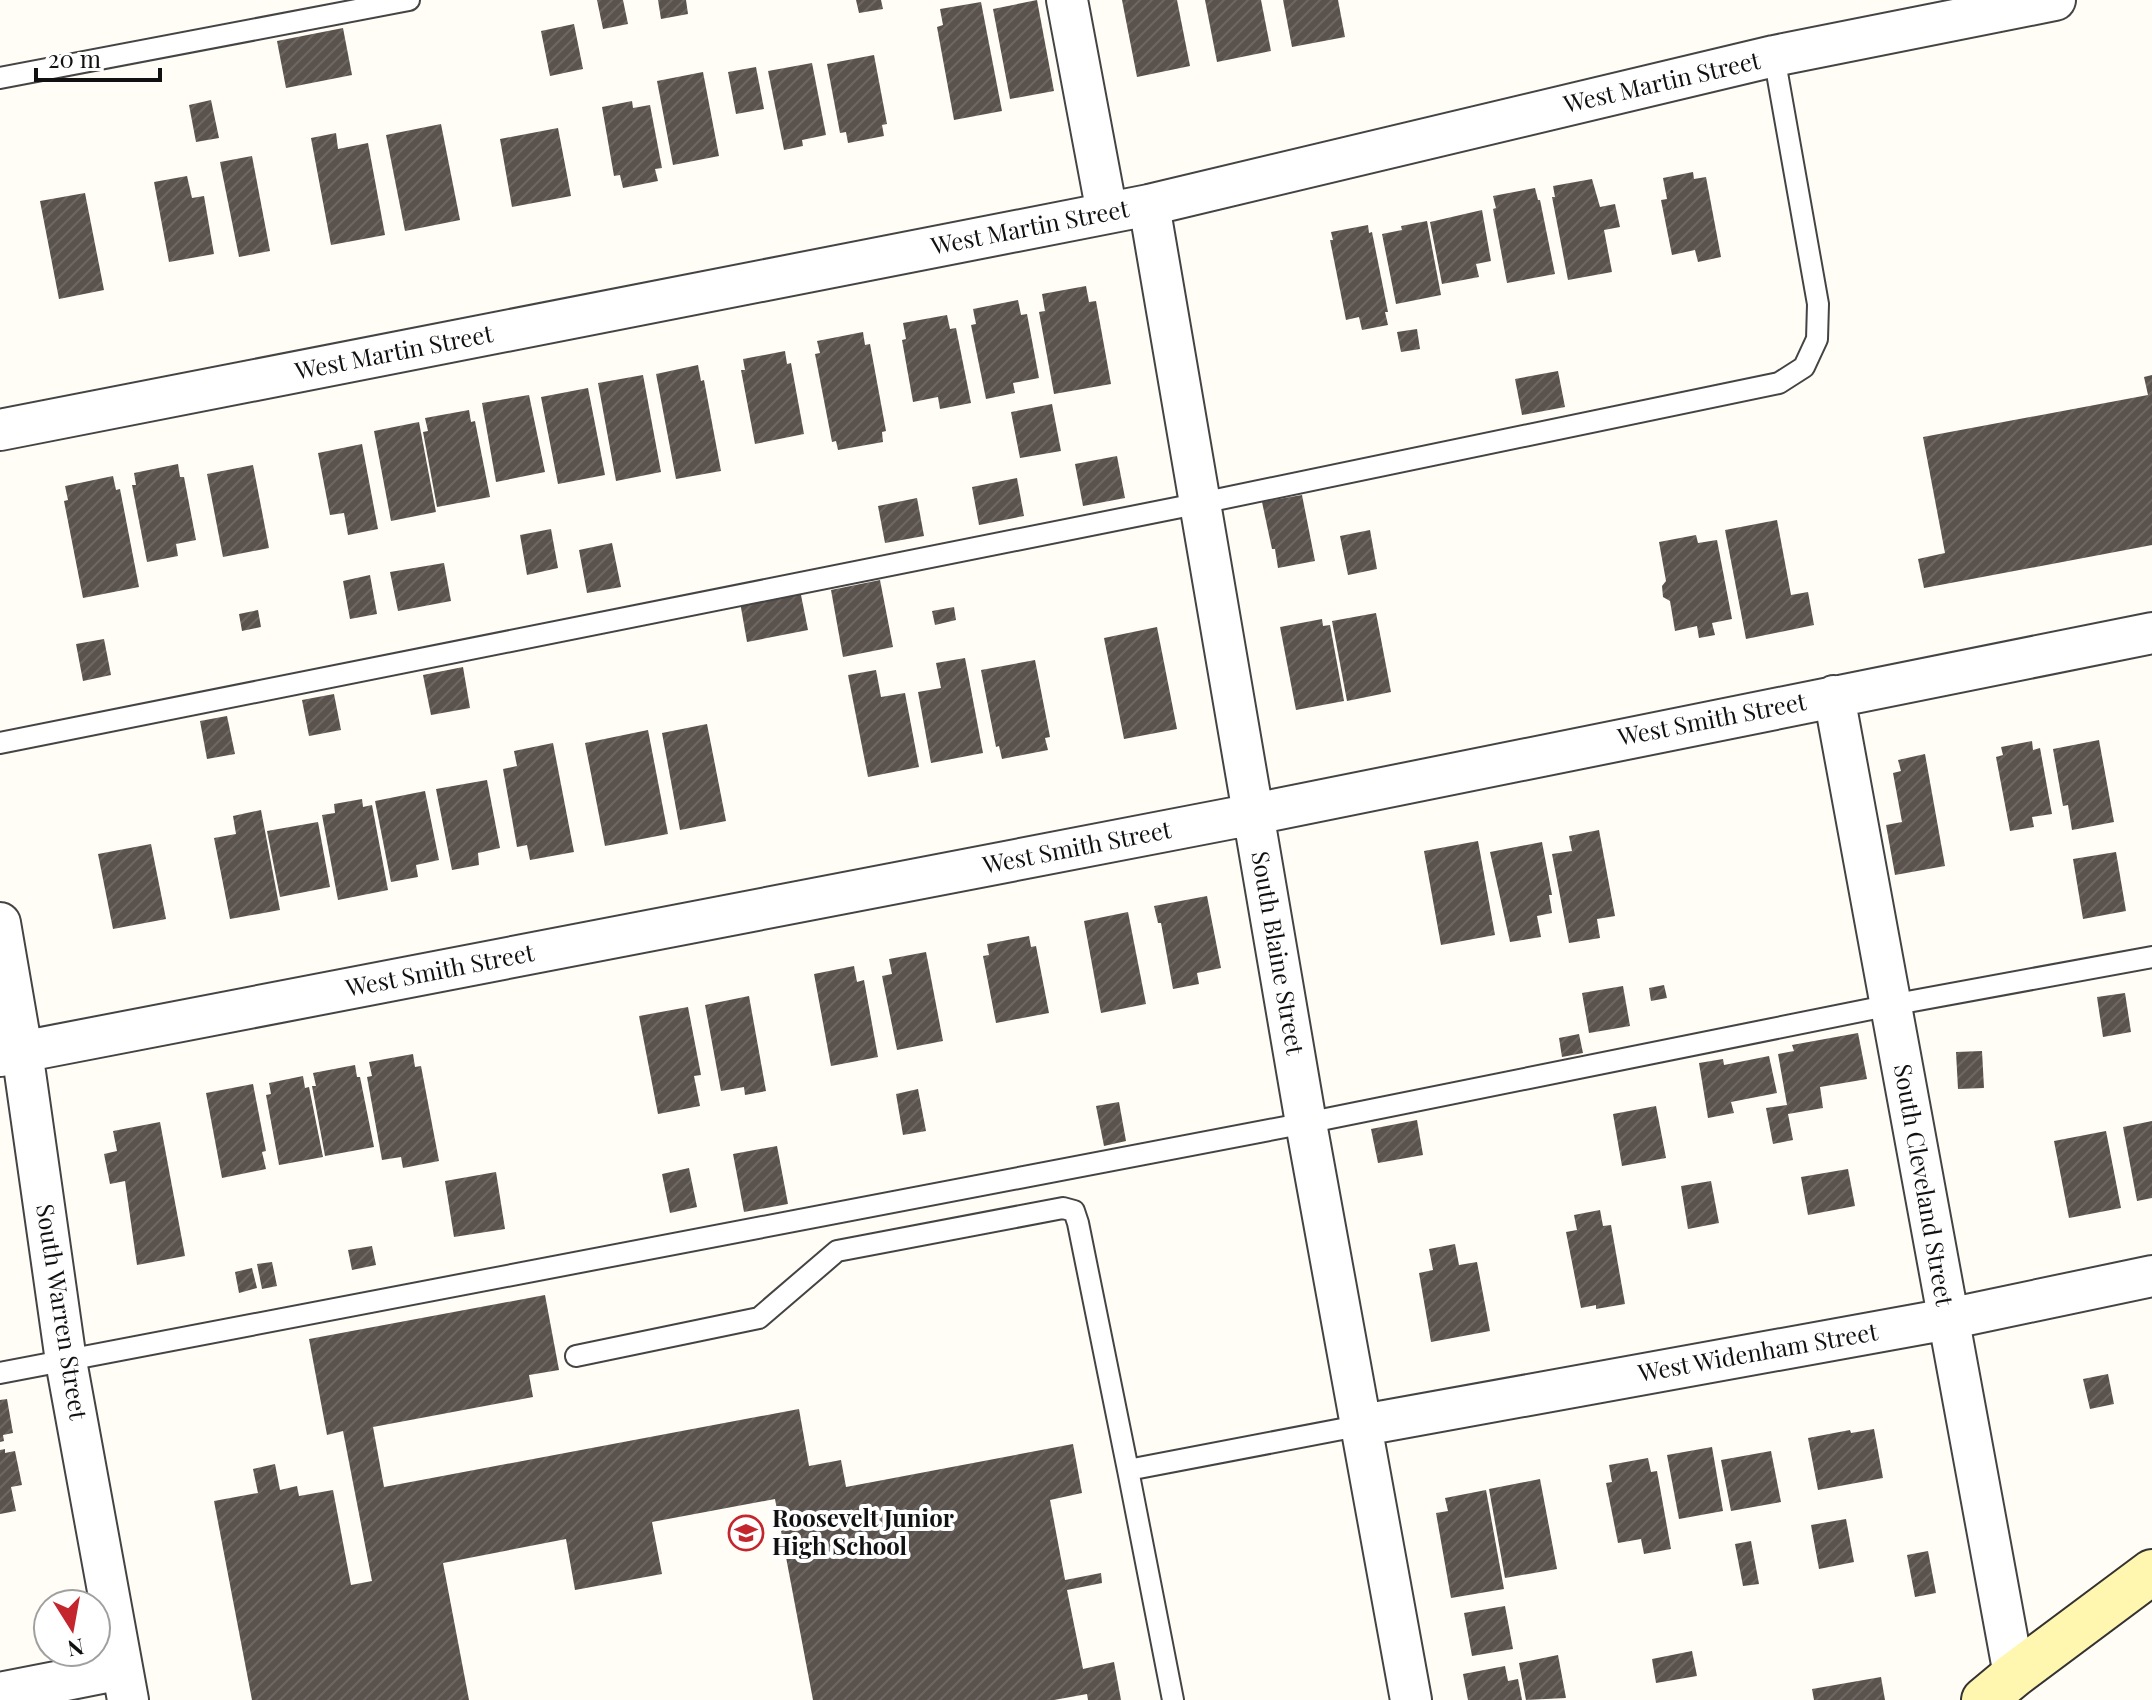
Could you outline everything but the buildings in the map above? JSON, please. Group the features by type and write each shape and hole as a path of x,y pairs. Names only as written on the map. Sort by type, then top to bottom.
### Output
{"main road":[{"path":"1999,1687 2152,1572"}],"street":[{"path":"1067,0 1107,213"},
{"name":"West Martin Street","path":"0,430 1149,205 1774,56 2055,0"},
{"name":"South Blaine Street","path":"1149,205 1306,1123 1411,1700"},
{"name":"West Smith Street","path":"11,1054 1254,814 2152,633"},
{"name":"South Cleveland Street","path":"1834,696 1948,1319 1999,1687"},
{"name":"South Warren Street","path":"0,923 11,1054 125,1685"},
{"name":"West Widenham Street","path":"1363,1425 1948,1319 2152,1276"},
{"path":"0,1693 125,1685"}],"lane":[{"path":"0,78 409,0"},
{"path":"0,743 1201,503 1779,383 1804,367 1817,339 1818,304 1774,56"},
{"path":"0,1373 1306,1123 1891,1005 2152,957"},
{"path":"576,1356 759,1318 837,1251 1063,1208 1074,1211 1173,1700"},
{"path":"1128,1470 1363,1425"}],"place":[{"name":"Roosevelt Junior High School","path":"746,1533"}]}
